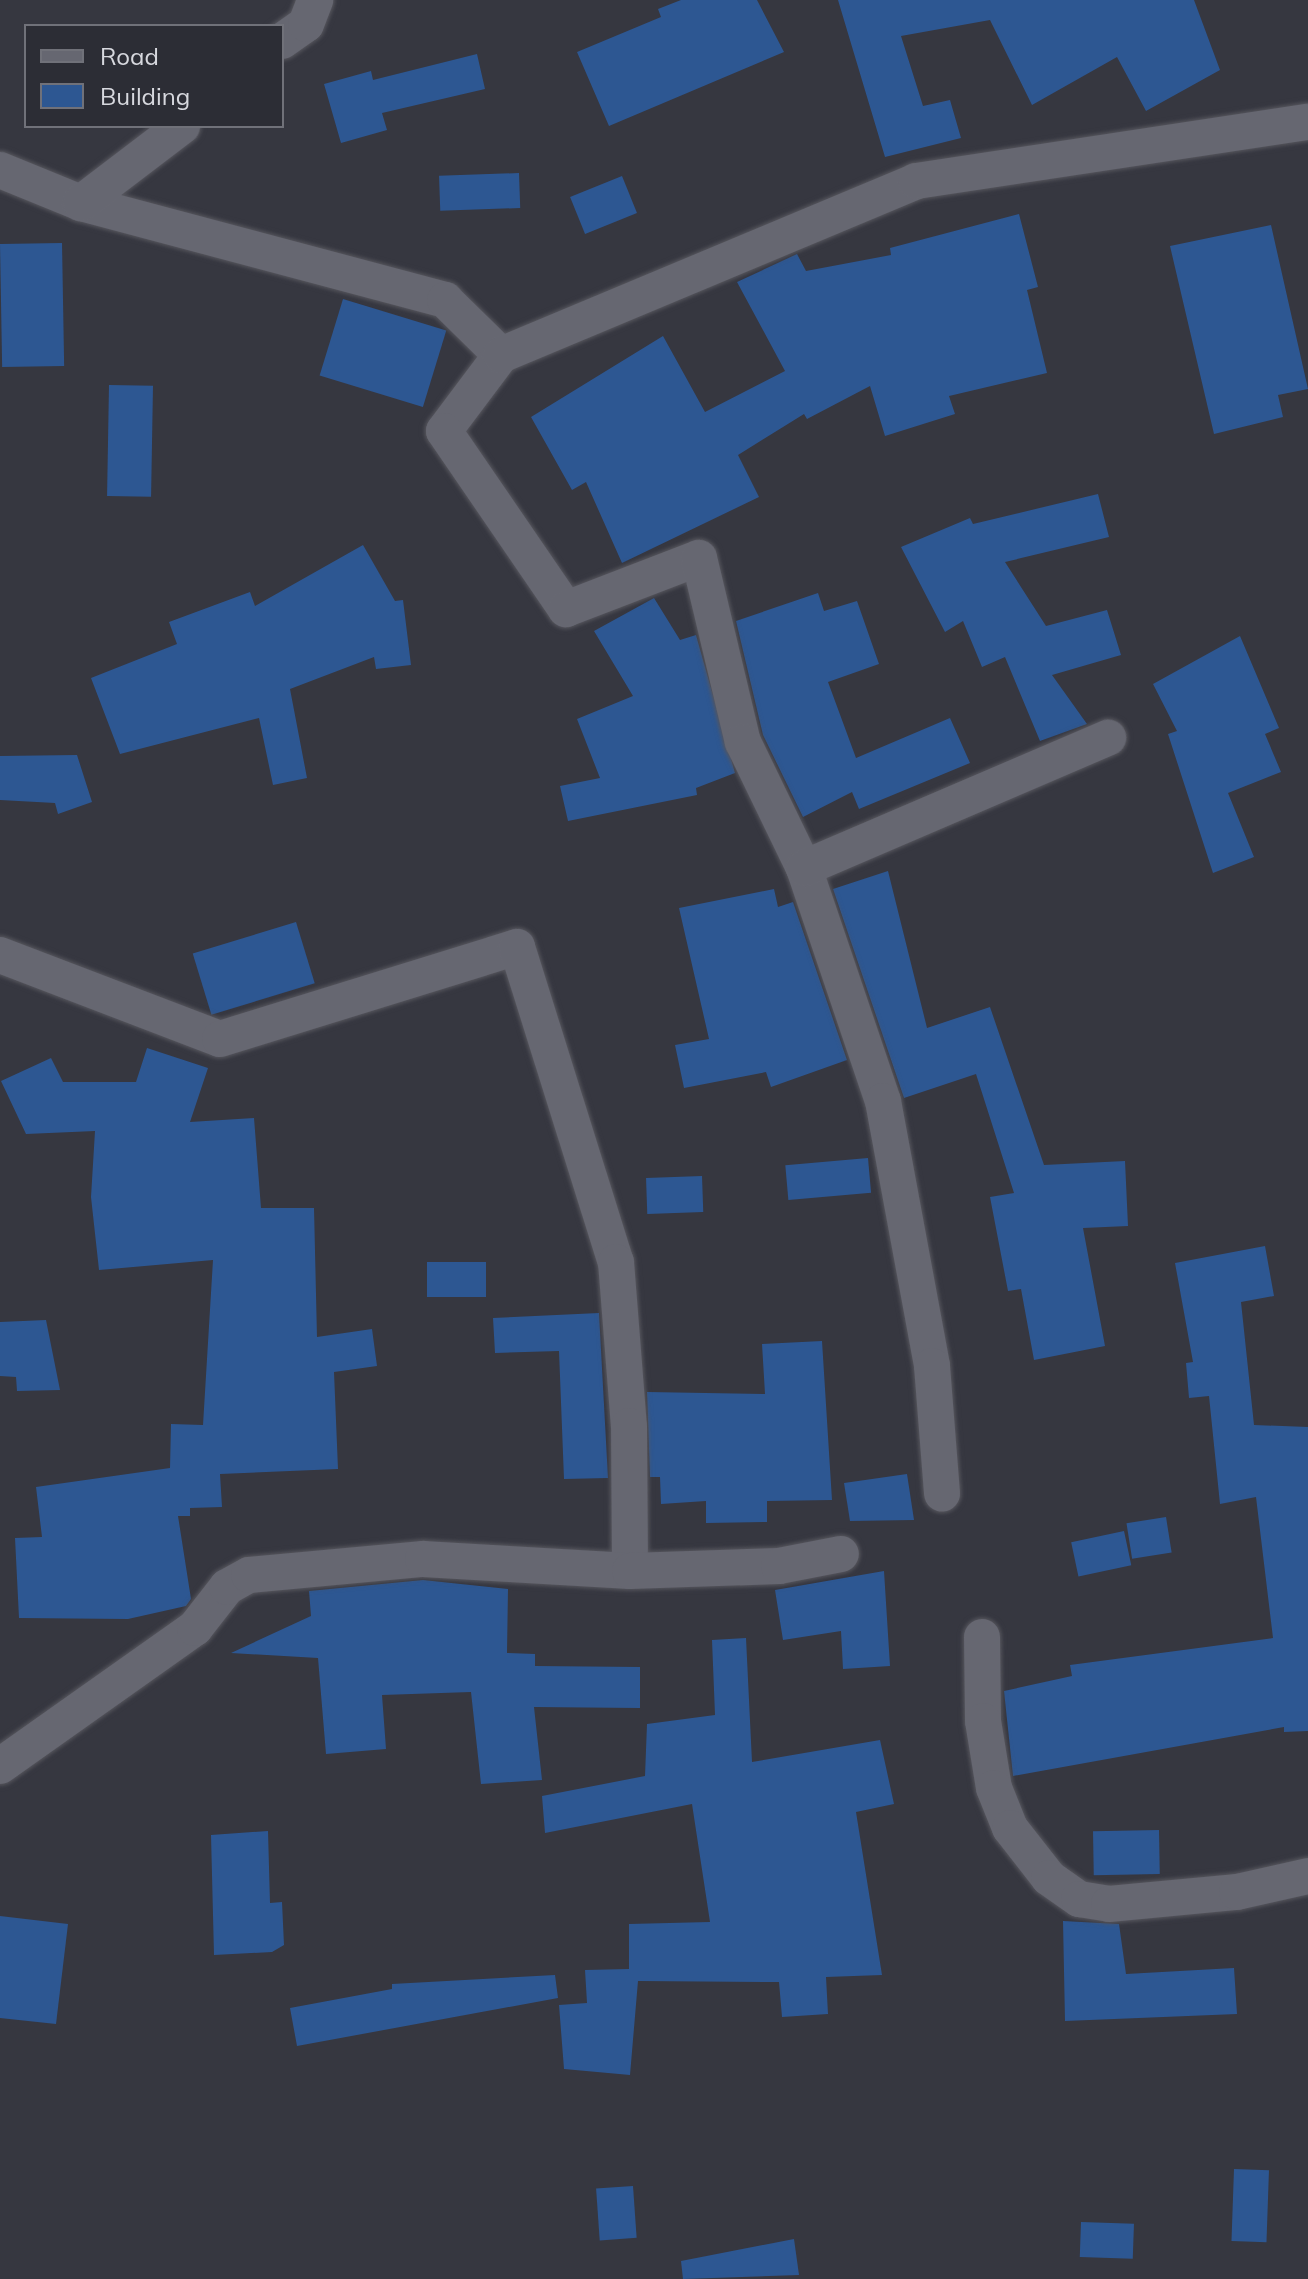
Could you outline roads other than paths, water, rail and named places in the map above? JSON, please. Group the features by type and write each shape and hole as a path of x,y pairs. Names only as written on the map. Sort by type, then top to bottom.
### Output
{"street":[{"path":"284,40 306,24 315,0"},
{"path":"942,1494 932,1366 883,1101 804,868 743,742 699,558 566,609 444,431 501,355 916,181 1308,122"},
{"path":"81,203 179,128"},
{"path":"0,170 81,203 445,300 501,355"},
{"path":"804,868 1108,738"},
{"path":"0,955 220,1039 517,947 616,1262 629,1426 630,1571"},
{"path":"1,1764 195,1628 227,1587 249,1575 423,1559 630,1571 779,1566 841,1554"},
{"path":"982,1637 983,1721 994,1788 1010,1828 1049,1878 1079,1899 1109,1904 1237,1892 1308,1876"}]}
